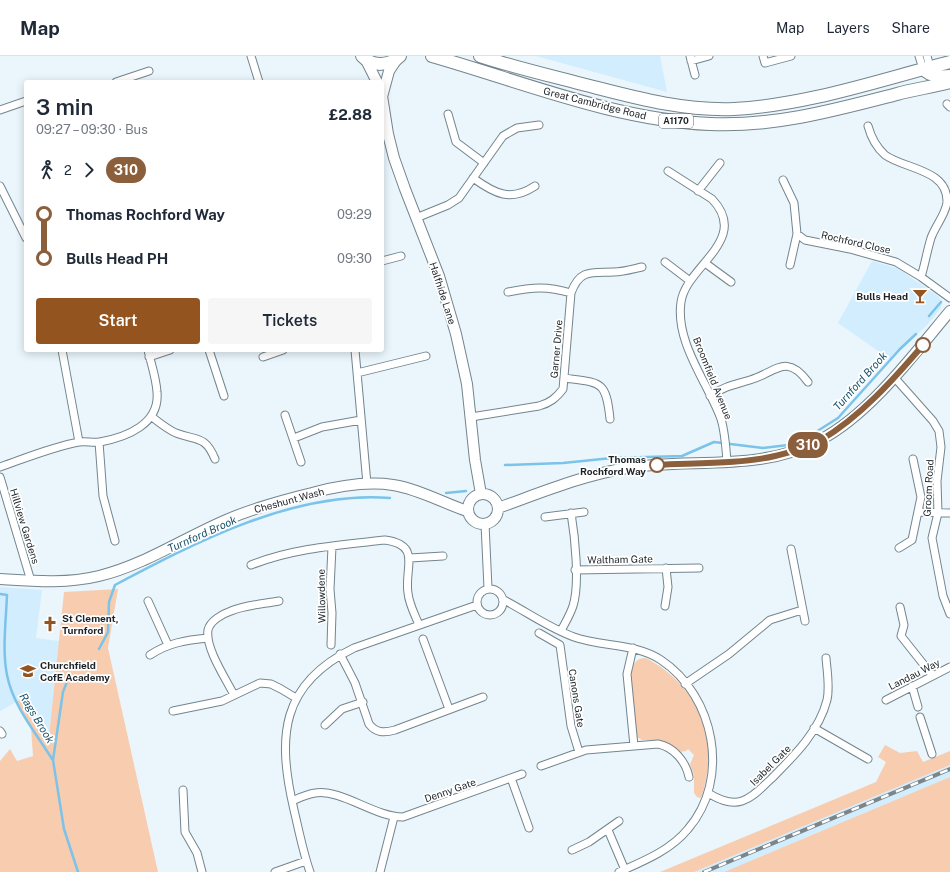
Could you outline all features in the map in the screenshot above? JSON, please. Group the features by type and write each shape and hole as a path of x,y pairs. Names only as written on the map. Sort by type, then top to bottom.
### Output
{"main road":[{"name":"Great Cambridge Road","path":"432,56 575,99 627,112 673,121 710,124 753,124 798,118 950,82"},
{"name":"Great Cambridge Road","path":"480,56 635,98 671,106 715,109 761,106 803,100 927,66 949,63"},
{"path":"937,56 949,63"},
{"path":"364,58 383,64 399,57"},
{"name":"Halfhide Lane","path":"384,90 389,71 399,57"},
{"path":"364,58 376,80"},
{"path":"924,87 927,66"},
{"path":"927,66 937,77 950,76"},
{"name":"Halfhide Lane","path":"384,109 394,158 439,276 451,314 463,362 471,417 475,460 481,494"},
{"path":"498,508 604,472 653,465 727,462 774,456 820,441 851,419 894,377 950,311"},
{"name":"Cheshunt Wash","path":"0,579 31,581 75,580 100,576 123,569 226,520 258,507 326,490 367,484 394,485 424,494 467,510"},
{"path":"481,494 487,494 495,500 498,508 497,514 492,521 485,524 476,523 472,520 467,510 469,502 472,498 481,494"}],"street":[{"path":"251,56 258,80"},
{"path":"695,76 691,58 709,56"},
{"path":"764,60 791,56"},
{"path":"919,56 927,66"},
{"path":"122,80 149,71"},
{"path":"0,110 24,102"},
{"path":"448,114 456,142 484,163"},
{"path":"416,218 455,202 506,133 517,128 538,125"},
{"path":"868,126 875,142 886,155 934,178 943,186 946,196 945,211 931,239 921,277"},
{"path":"698,191 720,163"},
{"name":"Broomfield Avenue","path":"668,171 712,199 717,204 723,221 723,236 705,263 690,281 682,296 681,317 691,356 721,420 727,462"},
{"path":"473,178 486,188 498,194 522,194 535,186"},
{"path":"783,180 794,203 797,234 790,265"},
{"path":"0,186 24,234"},
{"name":"Rochford Close","path":"797,234 805,240 850,249 896,262 921,277 950,298"},
{"path":"384,260 401,256"},
{"path":"665,262 690,281"},
{"path":"705,263 731,282"},
{"name":"Garner Drive","path":"471,417 548,403 556,398 563,388 571,293 576,281 587,273 613,272 642,267"},
{"path":"508,292 543,287 571,293"},
{"path":"62,352 79,442"},
{"path":"210,352 224,396"},
{"path":"263,356 276,352"},
{"path":"355,352 367,484"},
{"path":"0,466 79,442 98,442 131,432 152,417 157,404 157,392 149,353"},
{"path":"357,373 426,356"},
{"path":"710,396 724,387 755,378 779,366 795,368 808,382"},
{"name":"Groom Road","path":"894,377 930,418 939,431 941,447 937,481 938,513 932,538 950,614"},
{"path":"564,378 591,381 599,384 604,389 610,420"},
{"path":"285,415 301,462"},
{"path":"152,417 174,432 204,441 210,448 215,459"},
{"path":"294,438 322,426 361,420"},
{"path":"98,442 103,496 115,542"},
{"path":"899,548 912,540 919,512 920,492 913,459"},
{"name":"Hillview Gardens","path":"0,477 31,581"},
{"path":"546,516 584,512"},
{"path":"919,512 950,514"},
{"name":"Waltham Gate","path":"561,631 574,602 575,570 571,513"},
{"path":"485,524 488,588"},
{"path":"251,565 290,553 385,540 396,541 405,547 410,558 408,592 419,625"},
{"name":"Willowdene","path":"331,645 332,614 330,589 332,547"},
{"path":"791,549 805,621"},
{"path":"410,558 443,556"},
{"name":"Waltham Gate","path":"665,606 668,588 666,568"},
{"name":"Waltham Gate","path":"575,570 699,568"},
{"path":"488,588 495,589 501,593 504,600 500,612 492,616 481,612 477,605 477,598 481,592 488,588"},
{"path":"504,600 561,631 583,639 633,648 661,660 685,684 700,706 711,737 714,761 708,793 696,819 679,838 665,849 622,871 608,830"},
{"path":"148,601 168,645"},
{"path":"234,695 215,658 208,638 208,629 213,621 226,613 279,601"},
{"path":"310,872 286,777 285,741 287,726 296,698 315,672 340,654 477,605"},
{"path":"900,607 904,625 902,636 932,675"},
{"path":"685,684 729,654 770,620 802,610"},
{"name":"Canons Gate","path":"539,633 560,645 571,726 579,752"},
{"path":"150,655 168,645 193,639 208,638"},
{"path":"422,639 449,709"},
{"path":"633,648 627,674 634,746"},
{"path":"340,654 355,683 369,724 377,731 385,733 483,697"},
{"name":"Isabel Gate","path":"708,793 724,801 734,803 748,799 792,758 814,728 824,711 828,696 826,658"},
{"name":"Landau Way","path":"886,700 950,667"},
{"path":"173,711 222,701 260,683 271,684 296,698"},
{"path":"912,686 918,707"},
{"path":"325,725 342,709 362,702"},
{"path":"920,717 932,754"},
{"path":"814,728 868,759"},
{"path":"541,766 579,752 658,744 668,747 683,762 688,770 689,777"},
{"name":"Denny Gate","path":"292,801 316,792 328,793 394,817 404,817 522,774"},
{"path":"511,778 529,828"},
{"path":"183,790 185,832 197,854 202,872"},
{"path":"380,872 394,817"},
{"path":"572,850 589,842 620,821"},
{"path":"275,872 306,861"}],"shaded area":[{"path":"536,56 660,56 667,92"},
{"path":"872,261 897,268 938,296 942,301 941,308 928,324 891,360 838,323"},
{"name":"Churchfield CofE Academy","path":"0,587 42,590 36,638 59,641 48,746 20,700 0,711"},
{"path":"118,589 108,648 158,872 0,872 0,761 10,749 17,761 33,756 31,728 16,702 20,700 48,746 64,592"},
{"path":"646,658 664,670 680,684 692,700 701,717 706,736 708,756 707,777 701,798 697,797 694,793 694,776 690,764 694,755 688,749 680,752 664,741 642,740 637,737 630,673 637,660"},
{"path":"885,745 900,753 917,751 923,762 950,751 950,765 694,872 660,872 876,782 886,762 878,757"},
{"path":"950,765 950,777 724,872 694,872"},
{"path":"950,777 950,872 724,872"}],"waterway":[{"name":"Turnford Brook","path":"929,316 941,302"},
{"name":"Turnford Brook","path":"505,465 563,463 612,458 682,456 714,442 763,448 788,445 811,435 838,418 900,349 916,334"},
{"name":"Turnford Brook","path":"446,493 466,491"},
{"name":"Turnford Brook","path":"99,649 108,632 109,602 115,585 179,552 248,522 319,502 355,498 390,498"},
{"name":"Rags Brook","path":"0,594 7,595 5,656 10,686 14,698 26,719 52,759"},
{"name":"Turnford Brook","path":"70,674 63,692 53,760 64,829 78,872"}],"railway":[{"path":"704,872 950,769"}],"bus line":[{"name":"310","path":"657,465 727,462 774,456 820,441 851,419 894,377 923,345"}],"place":[{"name":"Bulls Head","path":"920,296"},
{"name":"Thomas Rochford Way","path":"657,465"},
{"name":"St Clement, Turnford","path":"50,624"},
{"name":"Churchfield CofE Academy","path":"28,671"}]}
